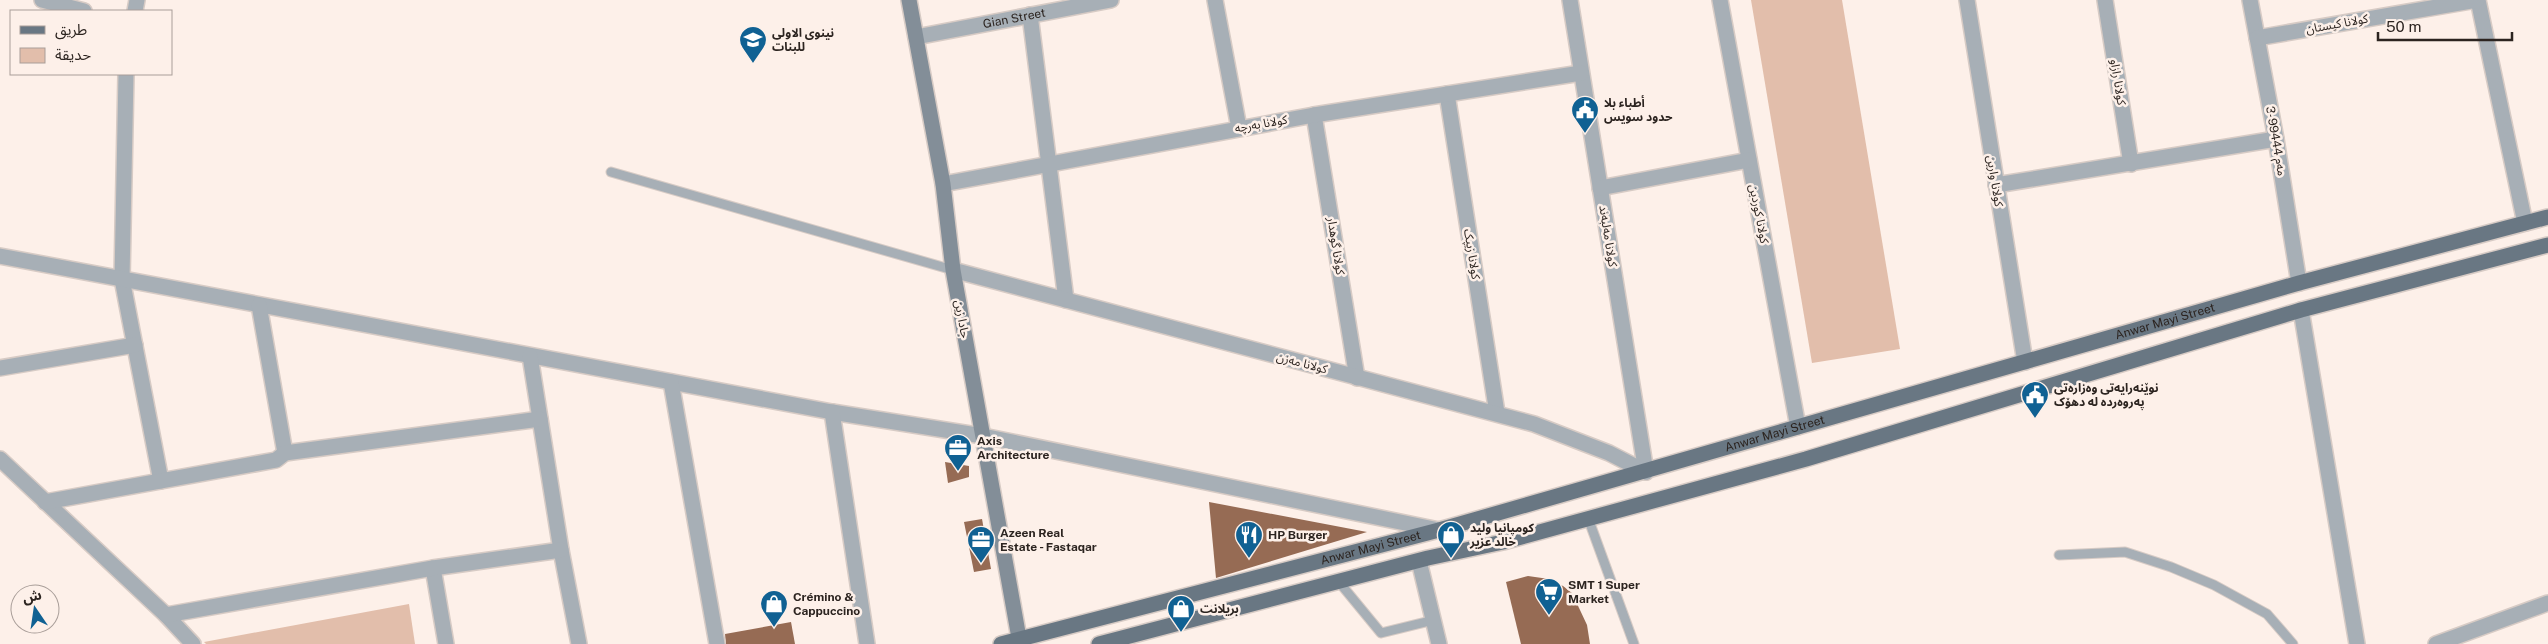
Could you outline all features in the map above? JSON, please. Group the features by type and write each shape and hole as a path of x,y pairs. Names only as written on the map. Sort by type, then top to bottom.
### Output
{"main road":[{"name":"Anwar Mayi Street","path":"1001,644 1439,530 2299,283 2548,217"},
{"name":"Anwar Mayi Street","path":"1099,644 1588,518 1806,459 2301,310 2548,245"},
{"path":"1174,598 1182,623"}],"street":[{"path":"42,0 80,10"},
{"name":"جادا زین","path":"910,0 943,184 953,270 1019,638"},
{"name":"Gian Street","path":"916,38 1030,15 1053,5 1111,0"},
{"path":"1215,0 1239,128"},
{"name":"کولانا مەلبەند","path":"1570,0 1646,472"},
{"name":"کولانا کوردین","path":"1720,0 1798,427"},
{"name":"کولانا وارین","path":"1967,0 2025,362"},
{"name":"کولانا رازاو","path":"2105,0 2131,164"},
{"name":"مەم 99444-3","path":"2250,0 2276,139 2299,283"},
{"path":"2477,0 2525,223"},
{"name":"کولانا کیستان","path":"2257,38 2402,6 2477,0"},
{"path":"1030,15 1066,300"},
{"name":"کولانا بەرچە","path":"943,184 1239,128 1581,73"},
{"path":"126,75 122,279 161,481"},
{"name":"کولانا زیپک","path":"1447,94 1497,414"},
{"name":"کولانا گوهدار","path":"1314,115 1358,378"},
{"path":"1996,185 2276,139"},
{"path":"1600,188 1749,160"},
{"path":"0,256 832,412 983,436 1439,530"},
{"name":"کولانا مەزن","path":"953,270 1497,414 1572,438 1646,472"},
{"path":"260,305 286,453"},
{"path":"2301,310 2357,644"},
{"path":"0,368 134,345"},
{"path":"530,356 561,550 579,644"},
{"path":"671,382 717,644"},
{"path":"832,412 867,644"},
{"path":"45,502 276,460 286,453 540,419"},
{"path":"0,459 166,615 193,644"},
{"path":"166,615 432,568 561,550"},
{"path":"1419,561 1439,644"},
{"path":"432,568 446,644"},
{"path":"2436,644 2548,603"}],"lane":[{"path":"611,172 953,270"},
{"path":"1588,518 1634,644"},
{"path":"2058,555 2125,552 2171,567 2214,585 2267,614 2293,644"},
{"path":"1339,582 1381,633 1434,620"}],"green space":[{"path":"1751,0 1842,0 1900,349 1812,363"},
{"path":"409,604 415,644 206,644 204,642"}],"building":[{"name":"Axis Architecture","path":"945,462 969,466 969,477 948,483"},
{"name":"HP Burger","path":"1209,502 1367,532 1216,578"},
{"path":"982,519 991,569 974,572 964,522"},
{"name":"SMT 1 Super Market","path":"1528,576 1549,579 1572,593 1587,625 1590,644 1521,644 1506,582"},
{"name":"Crémino & Cappuccino","path":"791,622 795,644 726,644 725,634"}],"place":[{"name":"نينوى الاولى للبنات","path":"753,64"},
{"name":"أطباء بلا حدود سويس","path":"1585,134"},
{"name":"نوێنەرایەتی وەزارەتی پەروەردە لە دهۆک","path":"2035,419"},
{"name":"Axis Architecture","path":"958,472"},
{"name":"HP Burger","path":"1249,559"},
{"name":"كومپانيا وليد خالد عزير","path":"1451,559"},
{"name":"Azeen Real Estate - Fastaqar","path":"981,564"},
{"name":"SMT 1 Super Market","path":"1549,616"},
{"name":"Crémino & Cappuccino","path":"774,628"},
{"name":"بریلانت","path":"1181,633"}]}
